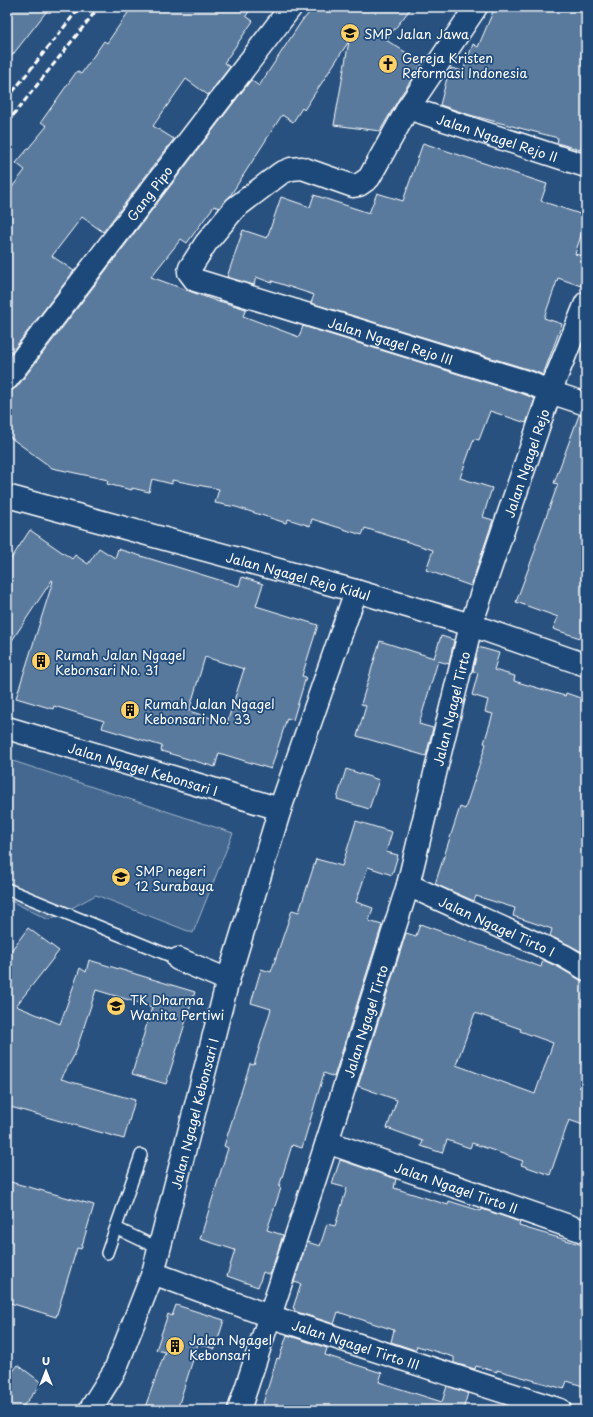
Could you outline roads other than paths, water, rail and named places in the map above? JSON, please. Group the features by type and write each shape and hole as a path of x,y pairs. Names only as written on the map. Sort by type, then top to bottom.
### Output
{"street":[{"name":"Gang Pipo","path":"7,379 290,7"},
{"path":"408,108 476,7"},
{"name":"Jalan Ngagel Rejo II","path":"408,108 586,166"},
{"name":"Jalan Ngagel Rejo III","path":"408,108 369,178 359,185 353,186 302,168 291,169 281,173 235,208 206,243 189,272 195,280 530,383 550,392 586,404"},
{"name":"Jalan Ngagel Rejo","path":"471,625 550,392 586,303"},
{"name":"Jalan Ngagel Rejo Kidul","path":"7,496 356,590 471,625 586,665"},
{"name":"Jalan Ngagel Kebonsari I","path":"90,1410 115,1370 154,1273 228,980 280,809 356,590"},
{"name":"Jalan Ngagel Tirto","path":"239,1410 327,1142 408,885 471,625"},
{"name":"Jalan Ngagel Kebonsari I","path":"7,728 280,809"},
{"name":"Jalan Ngagel Tirto I","path":"408,885 564,956 586,969"},
{"path":"178,959 228,980"},
{"name":"Jalan Ngagel Tirto II","path":"327,1142 586,1232"},
{"name":"Jalan Ngagel Tirto III","path":"154,1273 269,1316 560,1410"}],"lane":[{"path":"7,889 178,959"},
{"path":"107,1253 141,1155"},
{"path":"116,1228 160,1249"}],"railway":[{"path":"7,99 80,7"},
{"path":"7,123 99,7"}],"place":[{"name":"SMP Jalan Jawa","path":"350,33"},
{"name":"Gereja Kristen Reformasi Indonesia","path":"388,64"},
{"name":"Rumah Jalan Ngagel Kebonsari No. 31","path":"41,661"},
{"name":"Rumah Jalan Ngagel Kebonsari No. 33","path":"130,710"},
{"name":"SMP negeri 12 Surabaya","path":"121,877"},
{"name":"TK Dharma Wanita Pertiwi","path":"116,1006"},
{"name":"Jalan Ngagel Kebonsari","path":"175,1346"}]}
